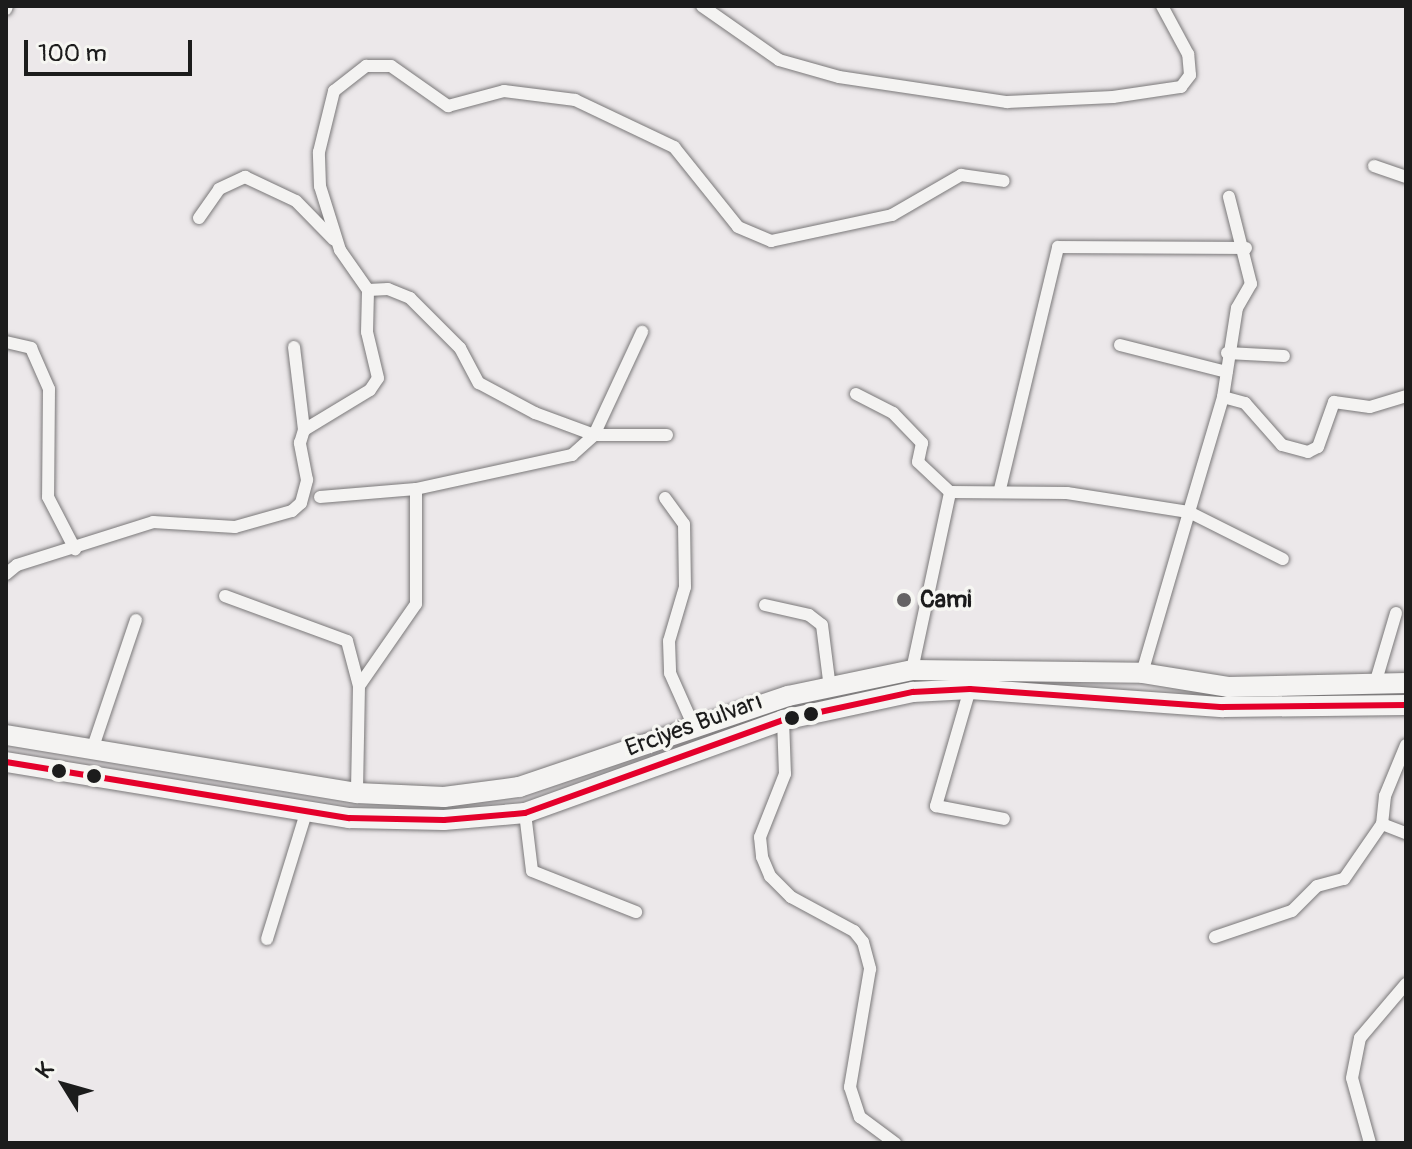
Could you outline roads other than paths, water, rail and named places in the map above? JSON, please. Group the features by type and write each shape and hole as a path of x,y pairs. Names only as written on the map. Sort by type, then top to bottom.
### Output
{"highway":[{"name":"Erciyes Bulvarı","path":"6,735 357,793 444,797 519,787 694,727 830,688 912,670 1142,673 1228,687 1406,683"},
{"name":"Erciyes Bulvarı","path":"6,762 364,820 525,813 783,720 913,692 970,689 1223,707 1406,705"}],"street":[{"path":"702,6 779,60 839,77 1007,102 1113,97 1181,87 1190,75 1188,54 1162,6"},
{"path":"340,250 320,186 325,119 343,79 379,64 391,66 448,106 491,92 559,97 652,133 674,147 738,227 771,241 892,215 961,175 1004,181"},
{"path":"1374,166 1406,177"},
{"path":"199,218 219,189 237,178 253,179 317,217 368,290 367,332 377,383 304,430"},
{"path":"1142,673 1223,397 1227,353 1237,308 1251,284 1246,248 1229,197"},
{"path":"1000,489 1058,247 1246,248"},
{"path":"368,290 388,289 410,298 460,348 479,383 535,413 594,435 667,435"},
{"path":"320,497 416,489 572,455 594,435 642,332"},
{"path":"6,342 31,348 49,389 48,497 75,549"},
{"path":"1120,345 1227,372"},
{"path":"6,574 17,565 153,522 235,527 292,511 306,492 300,443 304,430 294,347"},
{"path":"1227,353 1284,356"},
{"path":"856,394 893,413 922,443 918,462 950,492 1000,489 1189,512 1283,559"},
{"path":"1223,397 1245,403 1282,445 1308,452 1318,447 1334,402 1370,407 1406,396"},
{"path":"359,686 416,604 416,489"},
{"path":"912,670 950,492"},
{"path":"665,498 684,524 685,587 669,641 670,673 694,727"},
{"path":"225,596 347,641 359,686 357,793"},
{"path":"765,605 809,615 822,625 830,688"},
{"path":"1375,684 1396,613"},
{"path":"93,747 136,620"},
{"path":"970,689 936,806 1004,819"},
{"path":"783,720 785,774 760,837 762,857 770,876 791,897 854,931 863,942 870,969 850,1087 860,1117 895,1143"},
{"path":"1215,937 1292,911 1317,886 1344,879 1382,824 1385,796 1406,745"},
{"path":"267,939 307,810"},
{"path":"525,813 532,871 636,912"},
{"path":"1382,824 1406,833"},
{"path":"1370,1143 1352,1078 1360,1038 1406,984"}],"place":[{"name":"Cami","path":"904,600"}]}
